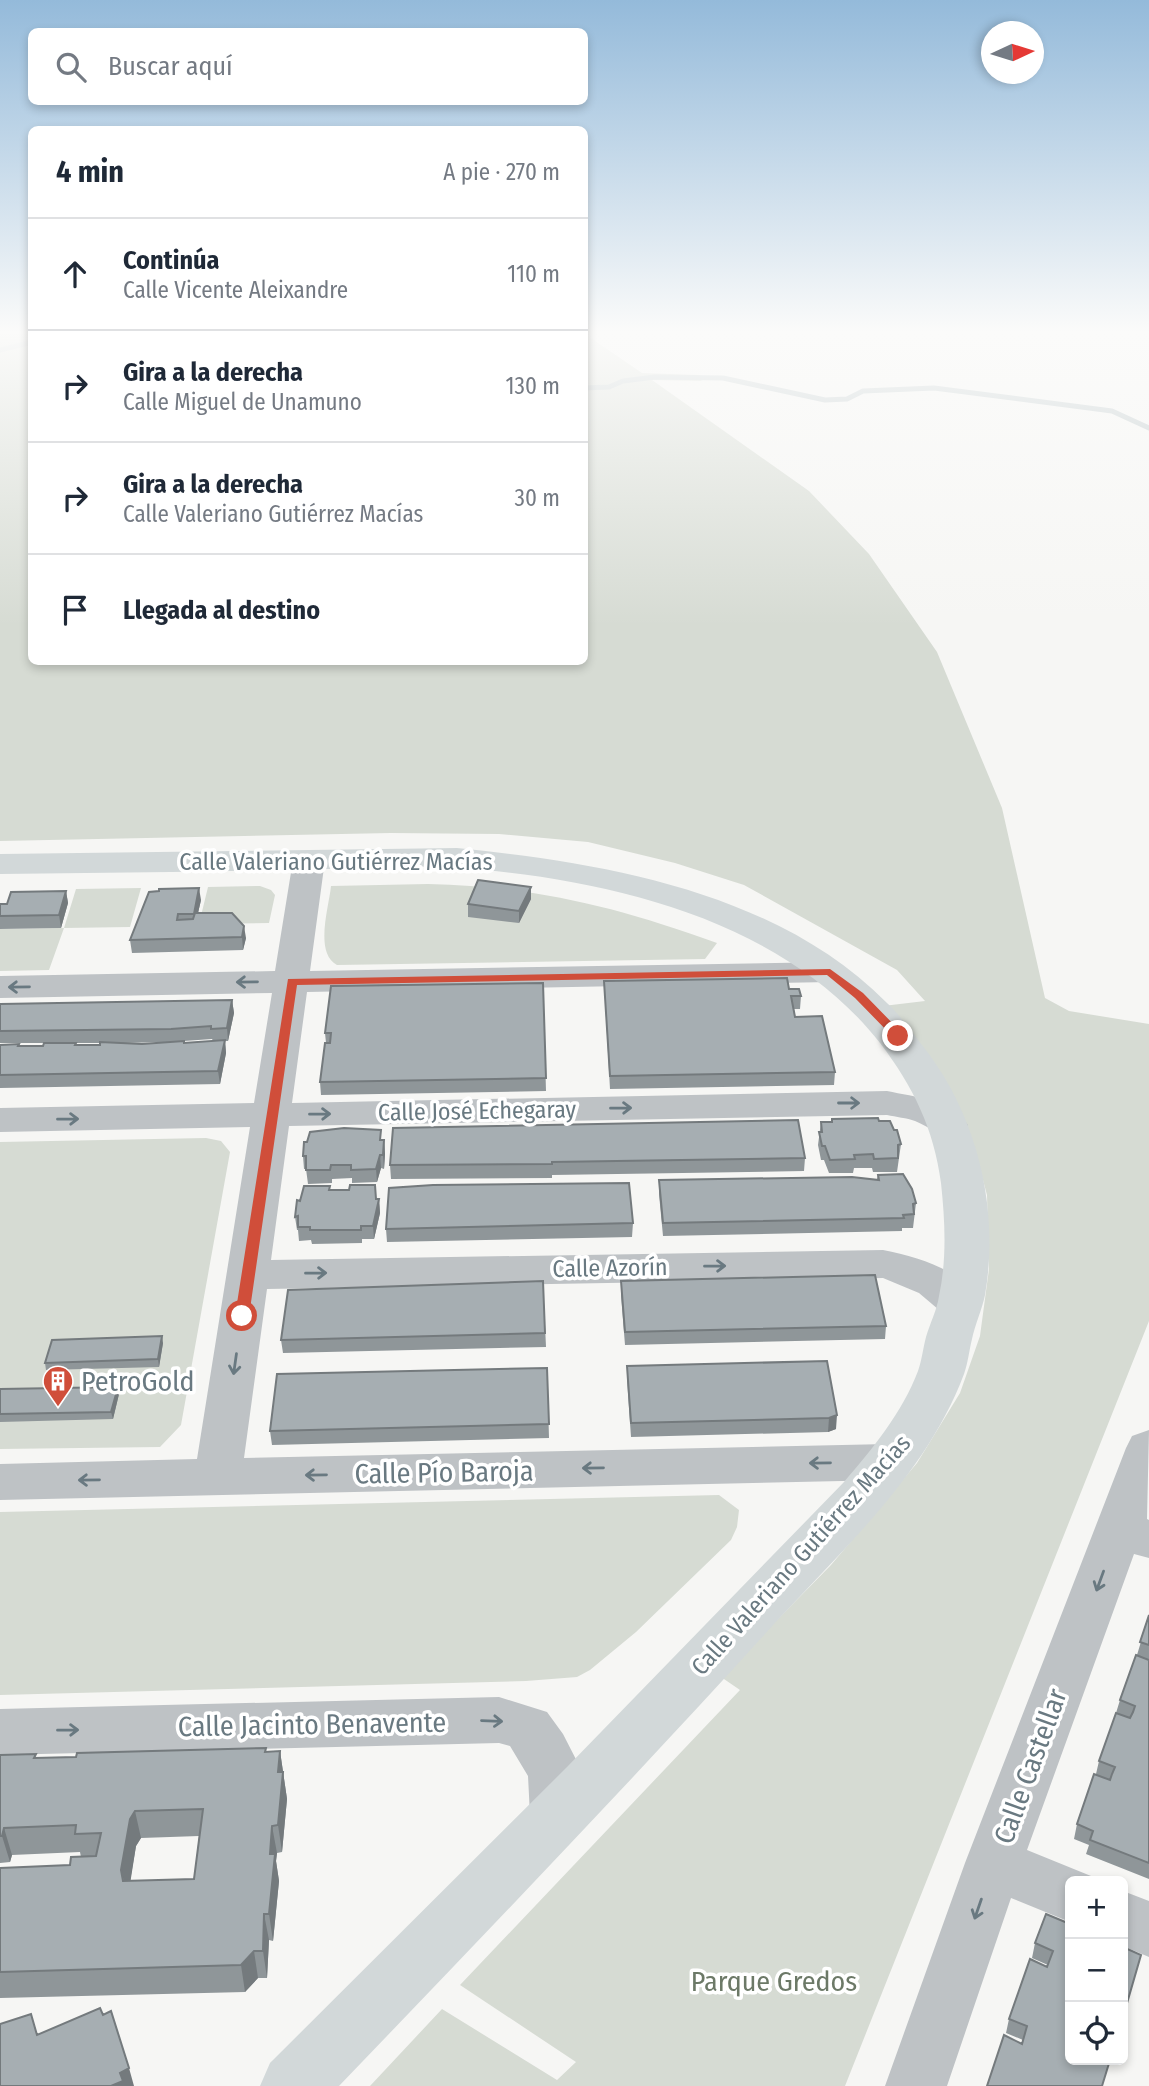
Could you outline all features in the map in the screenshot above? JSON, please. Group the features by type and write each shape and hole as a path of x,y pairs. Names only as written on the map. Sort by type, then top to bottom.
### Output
{"main road":[{"name":"Calle Valeriano Gutiérrez Macías","path":"0,864 457,858 566,870 616,879 670,895 755,929 830,972 859,995 898,1036 943,1110 949,1125 965,1217 965,1262 960,1304 942,1372 914,1429 872,1483 686,1683 293,2086"}],"street":[{"path":"218,1477 309,860"},
{"path":"741,973 756,961 762,947 755,929"},
{"path":"0,987 830,972"},
{"name":"Calle José Echegaray","path":"0,1120 887,1103 927,1112 949,1125"},
{"name":"Calle Azorín","path":"248,1275 883,1264 911,1269 940,1284 960,1304"},
{"name":"Calle Castellar","path":"916,2086 994,1863 1134,1534 1149,1448"},
{"name":"Calle Pío Baroja","path":"0,1482 888,1462"},
{"name":"Calle Jacinto Benavente","path":"0,1732 499,1720 528,1728 544,1751 556,1775 558,1815"},
{"path":"994,1863 1065,1893"},
{"path":"1128,1920 1149,1929"}],"green space":[{"name":"Parque Gredos","path":"0,431 28,431 28,665 588,665 588,431 725,431 809,491 869,554 937,652 1002,808 1045,998 1069,1011 1149,1024 1149,1321 845,2086 370,2086 442,2009 557,2080 576,2062 460,1985 740,1690 721,1677 831,1565 917,1463 960,1393 980,1336 989,1269 987,1195 973,1143 883,1006 925,1001 897,970 744,885 675,863 588,842 499,834 391,833 0,841"},
{"path":"428,884 505,889 575,901 644,919 717,943 705,959 337,965 330,959 324,940 331,886"},
{"path":"260,886 271,890 275,895 269,923 199,924 208,887"},
{"path":"141,888 130,927 64,928 76,889"},
{"path":"64,928 49,970 0,971 0,929"},
{"path":"206,1138 221,1141 230,1152 181,1425 160,1447 0,1449 0,1142"},
{"path":"719,1495 739,1510 737,1527 731,1540 636,1632 590,1670 577,1677 526,1681 0,1695 0,1512"}],"building":[{"path":"478,880 531,887 519,911 468,904"},
{"path":"199,888 194,914 178,914 177,920 193,919 195,913 232,913 244,926 242,937 130,940 149,892 159,889"},
{"path":"66,891 59,915 0,916 0,904 7,904 11,892"},
{"path":"787,978 789,989 799,989 801,996 791,996 795,1017 822,1016 835,1072 610,1076 604,981"},
{"path":"543,983 546,1078 320,1082 325,1043 330,1043 331,1033 325,1033 331,986"},
{"path":"232,1000 227,1028 211,1029 211,1026 0,1031 0,1004"},
{"path":"225,1040 218,1071 0,1075 0,1045 100,1045 100,1042 142,1044"},
{"path":"878,1118 879,1121 890,1121 894,1130 897,1130 901,1144 898,1145 898,1158 874,1159 873,1154 854,1155 855,1159 830,1160 825,1146 822,1146 819,1132 822,1132 821,1122 832,1122 832,1119"},
{"path":"798,1120 805,1158 390,1165 393,1128"},
{"path":"344,1128 381,1130 380,1140 384,1140 383,1155 380,1155 376,1169 351,1170 351,1165 331,1165 330,1170 306,1170 304,1142 307,1142 310,1132"},
{"path":"903,1174 916,1203 913,1204 914,1214 903,1215 904,1218 663,1223 659,1180 852,1177 879,1180 878,1175"},
{"path":"629,1183 633,1223 386,1229 389,1188"},
{"path":"350,1185 375,1185 376,1199 379,1199 373,1226 361,1226 361,1230 310,1230 310,1227 298,1227 298,1216 295,1217 297,1200 300,1201 304,1186 330,1186 329,1190 349,1190"},
{"path":"875,1275 886,1326 625,1332 621,1281"},
{"path":"543,1281 545,1333 281,1340 288,1290"},
{"path":"162,1336 158,1359 45,1363 52,1340"},
{"path":"827,1361 837,1415 829,1418 631,1423 627,1366"},
{"path":"547,1368 549,1424 270,1431 277,1374"},
{"name":"PetroGold","path":"118,1387 111,1412 0,1414 0,1389"},
{"path":"1149,1615 1149,1645 1140,1642"},
{"path":"1136,1655 1149,1660 1149,1863 1090,1840 1093,1831 1077,1824 1094,1774 1110,1780 1115,1767 1099,1761 1116,1713 1130,1718 1133,1712 1135,1706 1120,1700"},
{"path":"266,1748 265,1752 280,1751 278,1772 283,1772 278,1825 272,1826 270,1854 275,1854 269,1914 264,1914 263,1951 254,1951 241,1965 0,1972 0,1868 70,1865 71,1857 96,1856 101,1833 75,1834 76,1825 4,1828 0,1836 0,1755 36,1754 34,1758 76,1757 77,1753","holes":["203,1809 194,1879 123,1881 121,1870 130,1819 135,1811"]},
{"path":"1046,1914 1065,1922 1065,2065 1108,2065 1102,2086 987,2086 1004,2035 1022,2044 1027,2026 1009,2019 1030,1959 1047,1967 1053,1951 1035,1943"},
{"path":"1128,1949 1141,1955 1128,2000"},
{"path":"100,2008 103,2015 111,2011 129,2068 120,2073 123,2081 111,2086 0,2086 0,2024 31,2014 37,2035"}],"place":[{"name":"PetroGold","path":"58,1408"}],"route":[{"path":"242,1316 292,981 830,972 859,995 898,1036"}]}
